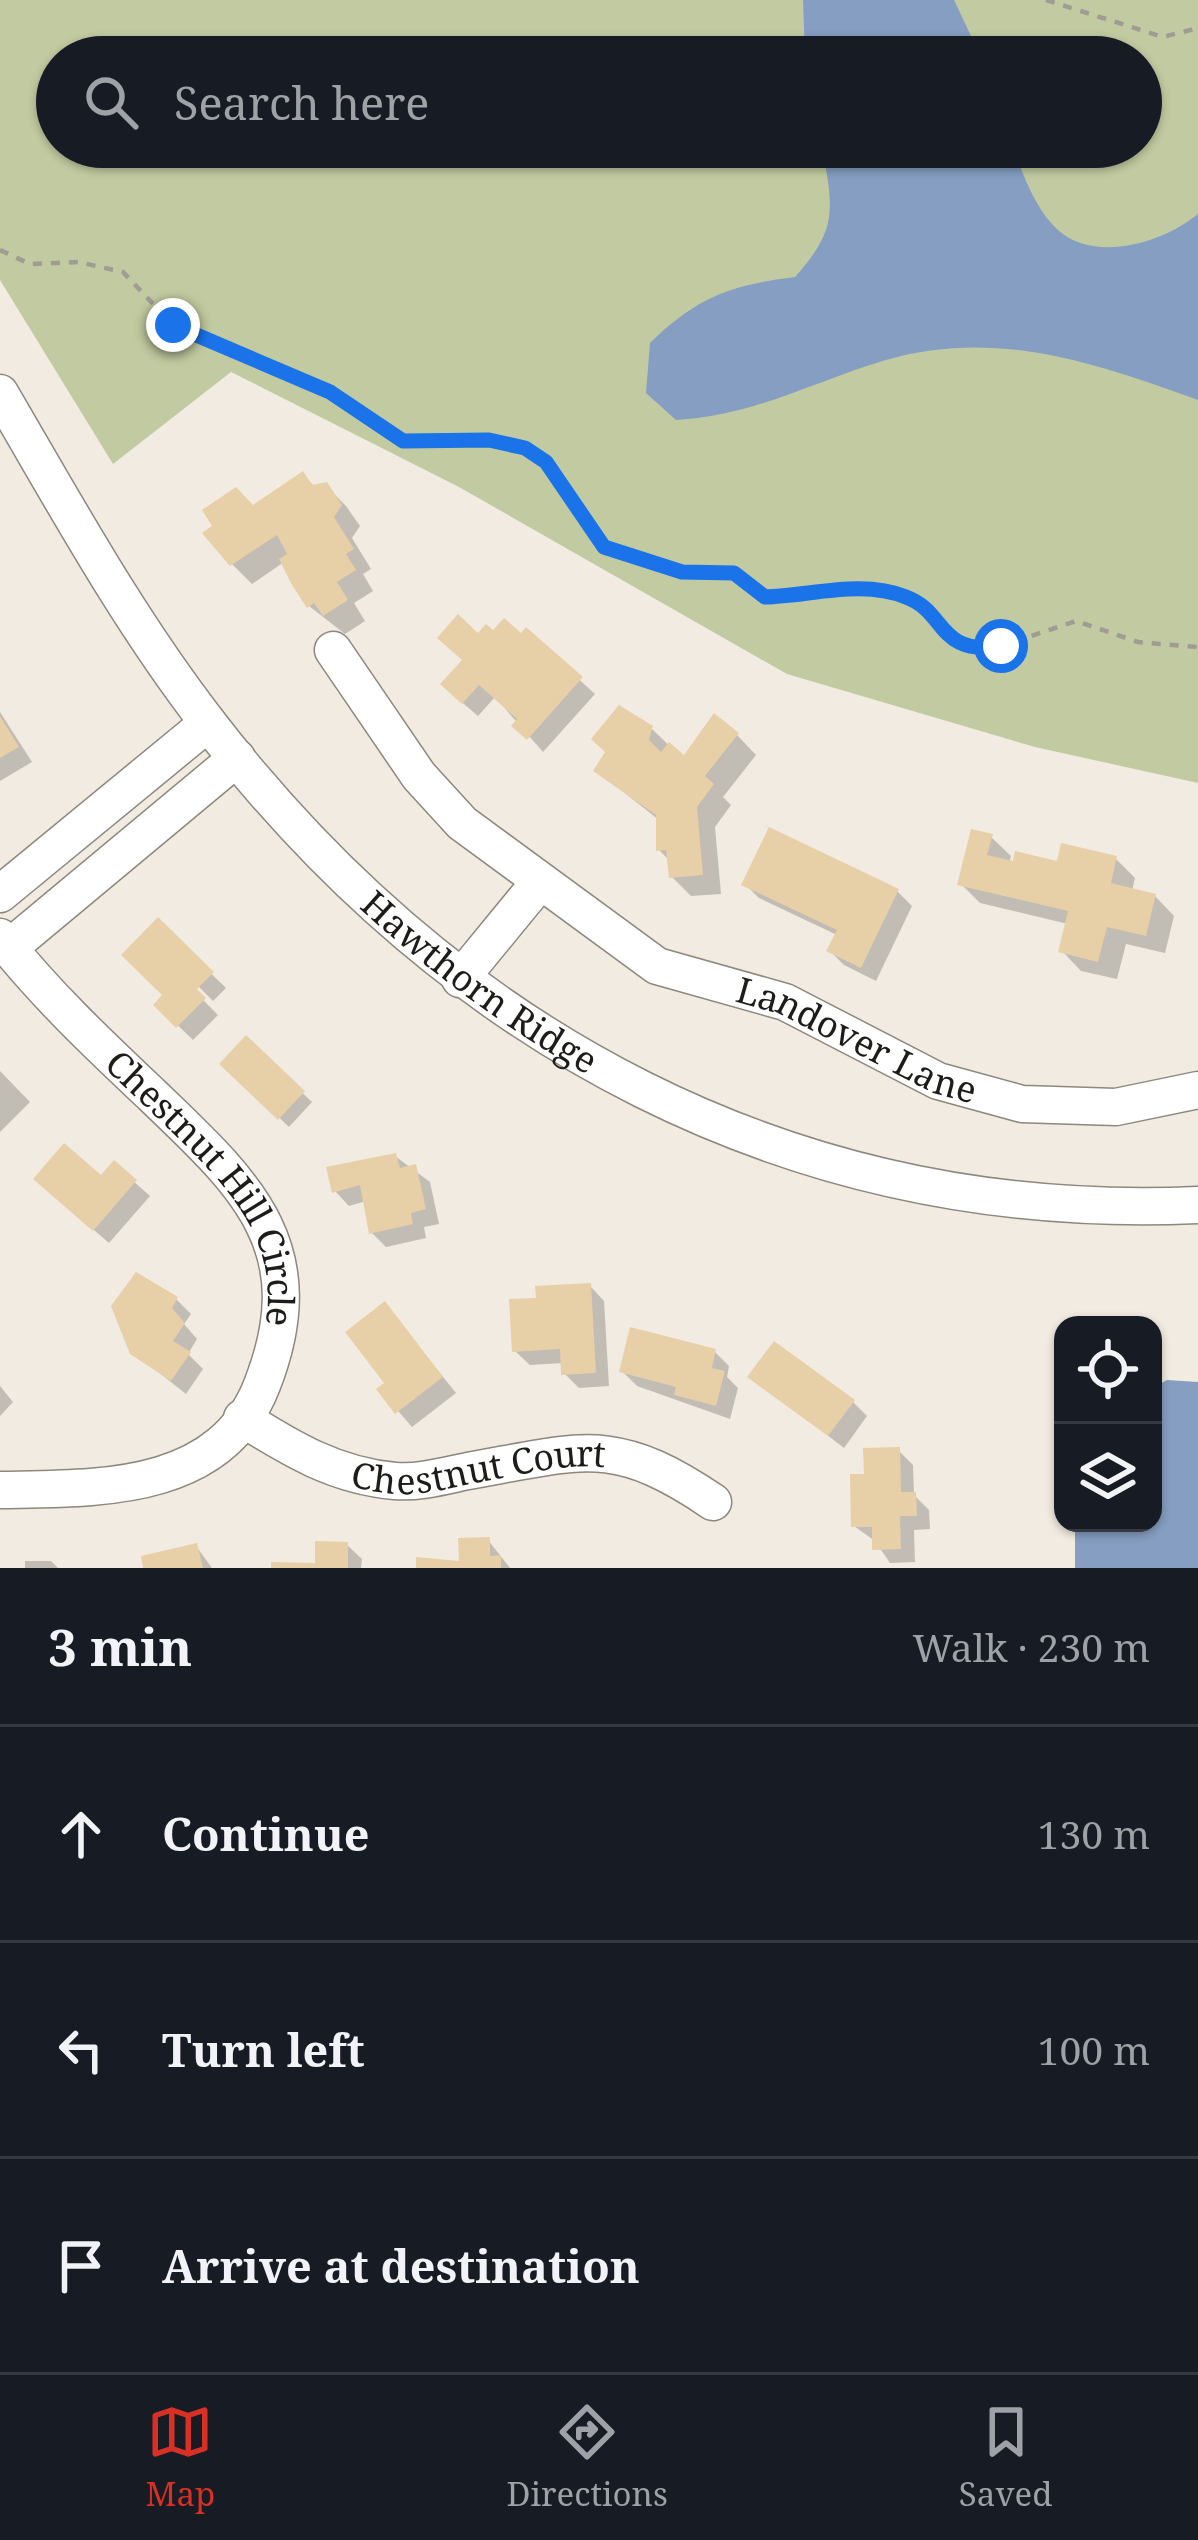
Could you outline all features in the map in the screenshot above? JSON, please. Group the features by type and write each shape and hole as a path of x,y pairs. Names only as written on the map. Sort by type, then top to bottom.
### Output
{"street":[{"name":"Hawthorn Ridge","path":"0,394 123,602 208,723 336,870 460,979 596,1069 708,1122 802,1156 979,1195 1086,1205 1198,1205"},
{"name":"Landover Lane","path":"333,650 419,776 462,823 538,884 668,971 785,1002 967,1091 1022,1104 1098,1108 1198,1090"},
{"path":"0,894 208,723"},
{"name":"Chestnut Hill Circle","path":"0,1490 145,1482 196,1459 242,1418 260,1392 275,1349 283,1302 277,1254 258,1207 231,1171 42,990 5,943 237,758"},
{"path":"460,979 538,884"},
{"name":"Chestnut Court","path":"242,1418 303,1456 351,1474 418,1480 571,1453 621,1453 668,1472 713,1502"}],"path":[{"path":"1046,0 1160,36"},
{"path":"1162,37 1198,28"},
{"path":"0,250 30,264 78,262 123,272 151,308 173,325 330,392 403,441 489,440 525,448 546,462 595,538 616,553 682,572 734,573 765,597 823,589 906,597 941,632 977,647 1001,646 1076,621 1138,642 1198,647"}],"green space":[{"path":"0,0 1198,0 1198,783 1035,747 787,674 459,487 231,372 113,464 0,280"}],"water":[{"path":"803,0 954,0 971,36 804,36"},
{"path":"826,168 1022,168 1050,222 1091,246 1149,240 1198,214 1198,400 1045,354 967,348 886,360 758,405 676,420 646,393 650,343 683,314 716,296 795,277 826,230"},
{"path":"1198,1382 1198,1568 1075,1568 1075,1532 1162,1532 1162,1383"}],"building":[{"path":"303,471 312,485 327,482 342,505 334,517 354,549 346,554 356,570 337,582 348,600 323,616 314,603 307,608 292,585 279,559 287,554 277,535 230,566 202,533 212,526 202,510 236,487 253,505"},
{"path":"458,614 478,633 486,624 493,630 504,618 521,633 526,627 583,677 527,740 511,726 517,719 479,685 462,704 440,684 462,660 437,638"},
{"path":"619,705 653,726 649,740 661,752 669,742 684,755 714,713 739,733 705,776 714,784 697,807 703,875 669,878 666,850 656,851 656,815 593,771 605,752 591,739"},
{"path":"0,716 19,747 0,758"},
{"path":"769,827 899,889 861,968 826,951 837,930 741,885"},
{"path":"971,829 993,834 987,855 1013,861 1015,851 1057,861 1061,843 1117,856 1111,883 1156,894 1146,936 1107,927 1098,962 1058,952 1068,911 957,885"},
{"path":"158,917 214,972 197,989 206,998 176,1028 153,1005 162,995 121,955"},
{"path":"246,1035 305,1091 278,1120 219,1064"},
{"path":"64,1143 101,1175 114,1160 137,1180 93,1231 33,1179"},
{"path":"396,1153 400,1168 416,1164 426,1209 411,1213 413,1224 369,1234 360,1185 332,1193 326,1167"},
{"path":"136,1272 178,1297 172,1308 185,1323 173,1341 191,1352 171,1381 130,1354 111,1306"},
{"path":"591,1283 596,1373 561,1375 560,1349 512,1352 509,1299 536,1298 535,1286"},
{"path":"385,1301 443,1377 395,1414 376,1389 384,1383 345,1332"},
{"path":"630,1327 716,1349 712,1368 725,1371 716,1406 674,1395 676,1387 619,1372"},
{"path":"774,1341 855,1400 828,1436 747,1377"},
{"path":"900,1447 901,1492 916,1492 917,1516 900,1516 901,1549 872,1550 872,1527 851,1527 850,1474 864,1474 863,1448"},
{"path":"490,1537 490,1556 501,1555 501,1568 416,1568 416,1557 459,1561 458,1538"},
{"path":"315,1541 348,1542 348,1568 271,1568 271,1562 315,1563"},
{"path":"197,1543 203,1568 143,1568 141,1556"}],"route":[{"path":"173,325 330,392 403,441 489,440 536,453 595,538 616,553 682,572 734,573 765,597 823,589 897,594 916,602 941,632 963,644 1001,646"}]}
